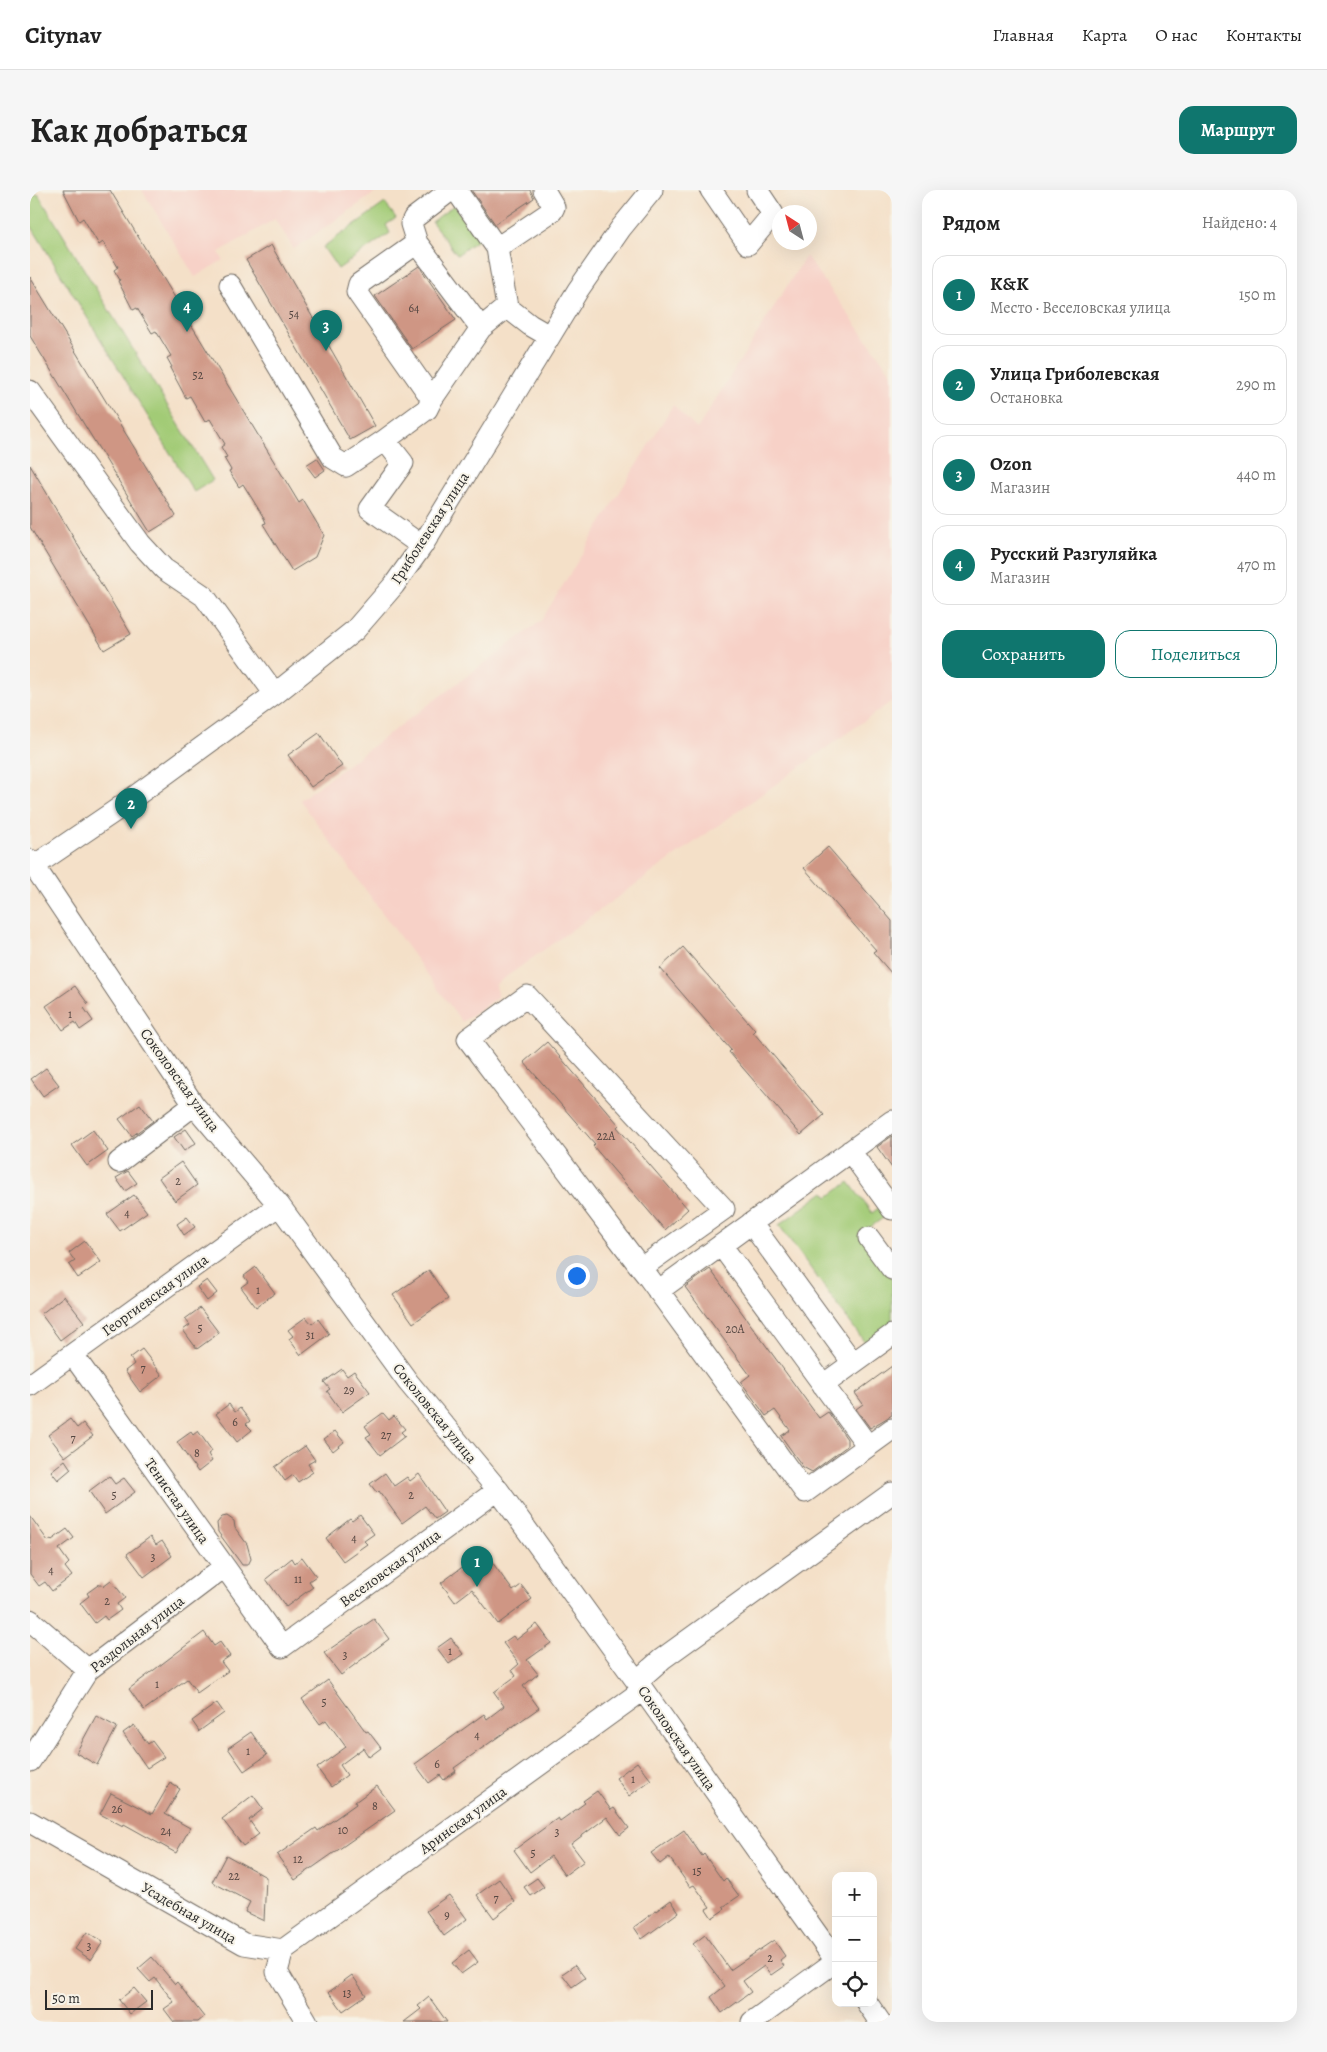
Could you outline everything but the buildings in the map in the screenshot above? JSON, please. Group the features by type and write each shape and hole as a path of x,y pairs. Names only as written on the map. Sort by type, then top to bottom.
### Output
{"street":[{"path":"451,190 414,218 411,224 417,243 481,328"},
{"path":"456,190 497,248 507,307 530,325 549,336"},
{"path":"497,248 552,211 554,207 553,202 544,190"},
{"name":"Гриболевская улица","path":"32,863 115,811 275,694 355,630 394,585 422,546 549,336 594,266 621,228 652,190"},
{"path":"716,192 748,244 773,214 757,190"},
{"path":"417,243 359,284 357,292 432,399"},
{"path":"230,285 334,458 346,466 385,440 427,408 481,328 507,307"},
{"path":"30,391 140,542 164,569 204,596 275,694"},
{"path":"385,440 403,463 370,509 422,546"},
{"name":"Соколовская улица","path":"32,863 194,1105 279,1205 408,1382 498,1490 832,1955"},
{"path":"641,1268 724,1209 527,996 468,1039 641,1268 805,1492 892,1429"},
{"path":"119,1162 194,1105"},
{"path":"658,1291 892,1121"},
{"path":"850,1151 892,1209"},
{"name":"Георгиевская улица","path":"30,1384 73,1355 279,1205"},
{"path":"751,1223 853,1364"},
{"path":"869,1238 892,1269"},
{"path":"721,1245 868,1446"},
{"path":"823,1385 892,1335"},
{"name":"Тенистая улица","path":"73,1355 282,1647"},
{"name":"Веселовская улица","path":"282,1647 498,1490"},
{"name":"Аринская улица","path":"283,1950 640,1686 662,1659 892,1493"},
{"name":"Раздольная улица","path":"30,1761 88,1670 224,1567"},
{"path":"30,1620 88,1670"},
{"name":"Усадебная улица","path":"30,1822 244,1944 283,1950"},
{"path":"283,1950 277,1972 307,2022"},
{"path":"752,2022 835,1962"},
{"path":"869,2007 880,2022"}],"shaded area":[{"path":"142,190 379,190 294,249 275,219 219,252 223,260 195,277"},
{"path":"806,256 892,374 892,701 496,984 497,997 462,1022 300,800 541,621 673,405 697,429"}],"green space":[{"path":"38,194 213,480 194,492 30,224 30,198"},
{"path":"385,203 396,218 386,225 390,233 338,269 323,247"},
{"path":"454,205 480,238 457,255 432,222"},
{"path":"849,1182 872,1213 881,1206 887,1215 861,1234 892,1278 892,1329 868,1347 779,1225 824,1192 828,1197"}],"place":[{"name":"Русский Разгуляйка","path":"187,332"},
{"name":"Ozon","path":"326,351"},
{"name":"Улица Гриболевская","path":"131,829"},
{"name":"K&K","path":"477,1587"}]}
